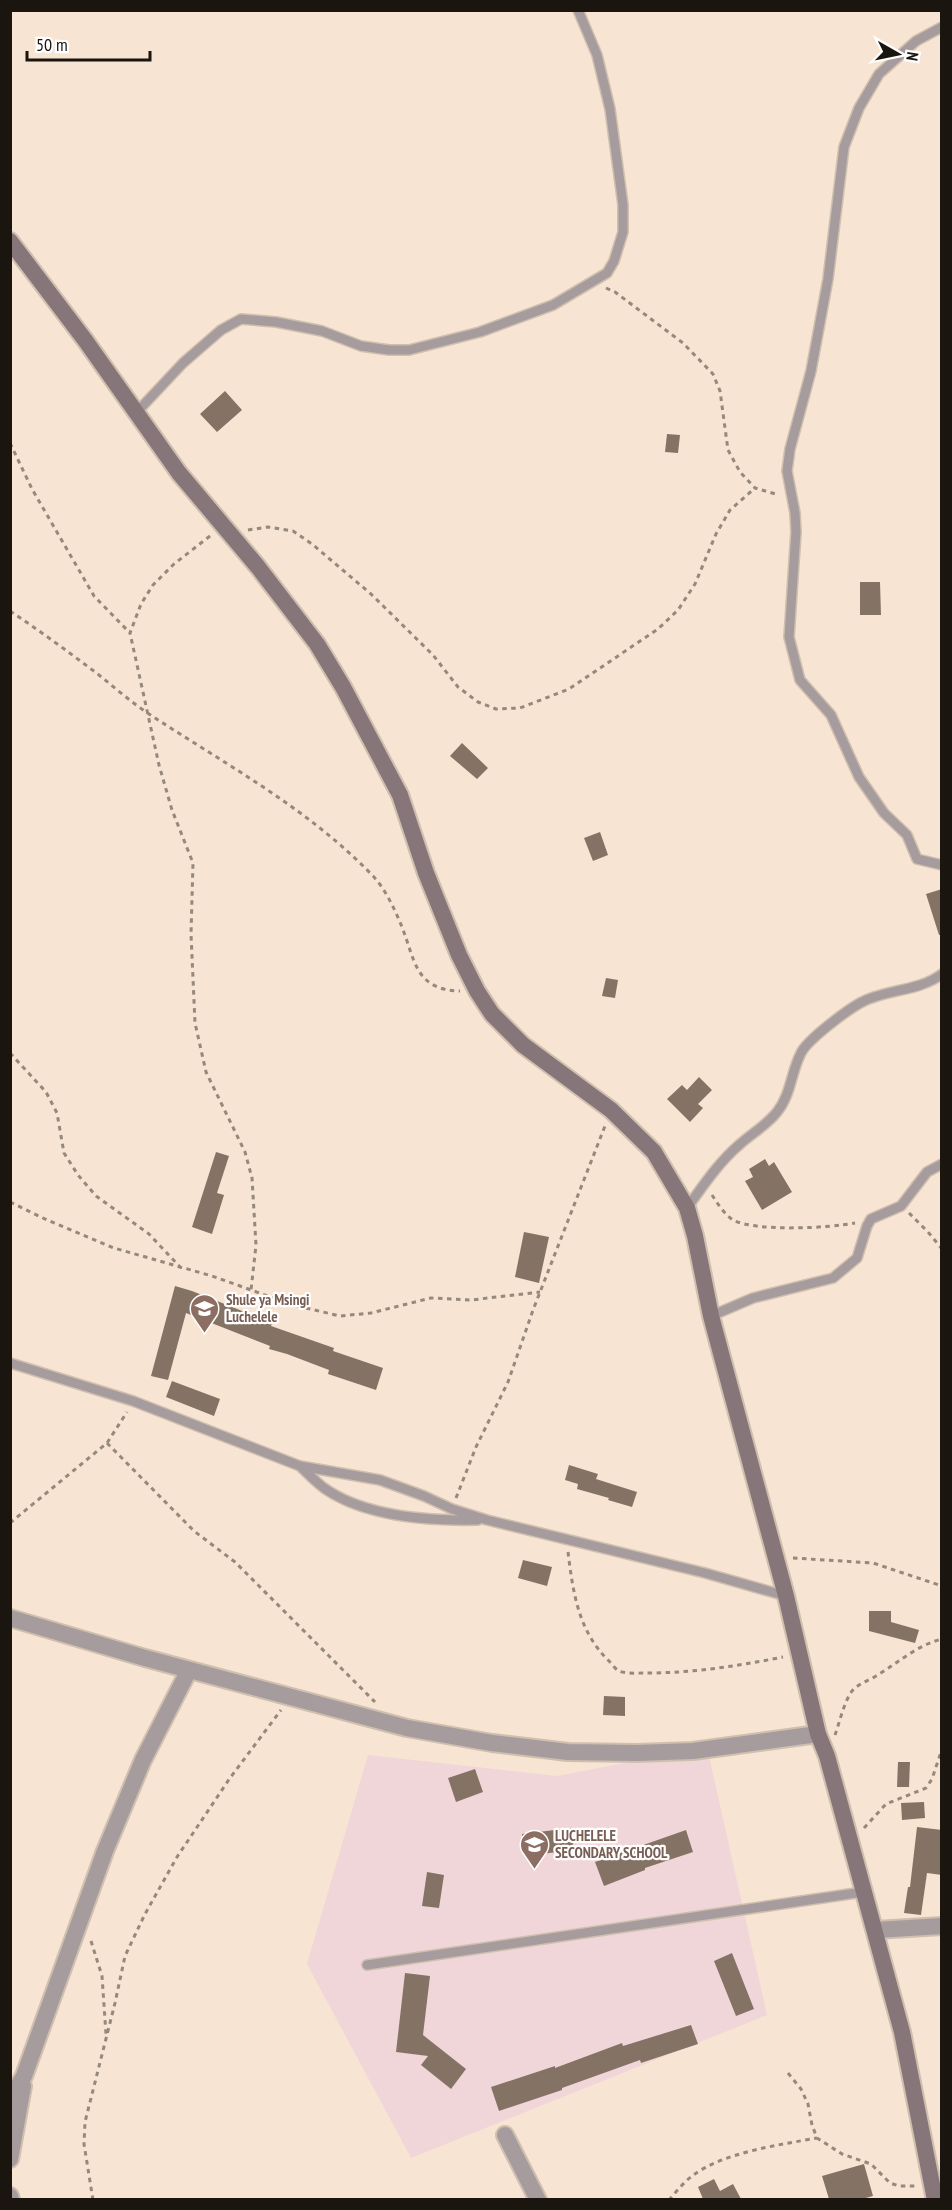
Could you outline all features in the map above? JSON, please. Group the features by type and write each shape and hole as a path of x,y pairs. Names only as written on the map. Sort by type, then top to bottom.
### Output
{"main road":[{"path":"10,241 85,340 178,473 317,644 344,687 400,795 430,883 459,955 477,991 492,1014 523,1045 611,1110 654,1152 687,1208 711,1316 786,1596 818,1734 827,1756 902,2032 933,2192"}],"street":[{"path":"10,1618 189,1670 407,1728 492,1743 568,1752 636,1753 693,1751 818,1734"},
{"path":"10,2159 24,2076 81,1914 143,1760 189,1670"},
{"path":"876,1930 942,1926"},
{"path":"10,2100 24,2076"},
{"path":"505,2135 538,2199"}],"lane":[{"path":"136,413 198,350 221,330 241,319 276,322 322,332 361,346 409,350 480,332 553,305 607,273 614,261 623,232 623,205 610,109 597,55 578,10"},
{"path":"942,27 916,41 879,74 859,108 844,147 828,279 811,371 790,449 787,471 796,532 789,638 800,680 831,715 859,777 884,813 907,835 917,859 942,866"},
{"path":"687,1208 716,1167 738,1145 777,1113 786,1098 801,1051 814,1038 861,1003 886,993 915,987 942,974"},
{"path":"711,1316 753,1298 833,1278 857,1258 871,1219 901,1206 927,1172 942,1164"},
{"path":"10,1363 133,1401 300,1466 380,1480 452,1509 487,1520 705,1573 786,1596"},
{"path":"300,1466 323,1488 360,1505 397,1515 434,1521 487,1520"},
{"path":"367,1965 863,1892"}],"path":[{"path":"593,283 615,292 683,343 713,374 720,392 728,450 740,472 755,488 793,500"},
{"path":"10,443 32,489 94,596 130,633"},
{"path":"251,1290 256,1245 252,1178 244,1152 206,1072 195,1023 191,934 194,864 172,810 146,712 130,633 141,604 153,585 174,564 229,533 268,527 293,531 312,544 371,594 433,655 458,687 478,702 496,709 520,708 569,689 658,629 678,610 695,584 716,534 730,510 755,488"},
{"path":"10,611 146,712 290,805 320,828 374,878 389,899 402,929 408,952 420,975 426,981 446,990 477,991"},
{"path":"10,1053 29,1072 52,1102 57,1113 64,1153 84,1182 96,1196 149,1234 182,1269"},
{"path":"452,1509 476,1447 508,1382 540,1292 611,1110"},
{"path":"704,1184 725,1213 738,1222 822,1228 871,1219"},
{"path":"10,1202 114,1248 212,1276 293,1305 340,1316 371,1314 431,1298 471,1300 540,1292"},
{"path":"901,1206 928,1232 942,1250"},
{"path":"10,1523 107,1443 133,1401"},
{"path":"107,1443 194,1531 235,1562 380,1706"},
{"path":"566,1538 572,1584 580,1620 601,1653 619,1671 686,1672 723,1668 799,1653"},
{"path":"776,1558 873,1563 942,1586"},
{"path":"827,1756 850,1693 858,1685 886,1671 915,1650 942,1639"},
{"path":"93,2199 84,2144 85,2122 125,1956 145,1914 177,1857 212,1804 291,1697"},
{"path":"850,1842 886,1804 926,1788 932,1779 942,1749"},
{"path":"81,1914 102,1976 107,2038"},
{"path":"788,2073 801,2089 808,2104 817,2138 842,2154 871,2164 891,2183 933,2192"},
{"path":"669,2199 692,2176 726,2159 767,2147 817,2138"}],"shaded area":[{"name":"LUCHELELE SECONDARY SCHOOL","path":"707,1747 767,2015 411,2158 307,1964 368,1755 557,1776"}],"building":[{"path":"225,391 242,410 217,432 200,414"},
{"path":"667,434 680,435 678,453 665,452"},
{"path":"860,582 880,582 881,615 860,615"},
{"path":"462,743 488,768 477,779 450,756"},
{"path":"600,832 608,855 593,861 584,838"},
{"path":"942,889 942,935 939,935 926,894"},
{"path":"606,978 618,980 615,998 602,996"},
{"path":"699,1077 712,1090 698,1104 703,1108 690,1122 667,1099 682,1085 687,1090"},
{"path":"216,1152 229,1156 217,1193 224,1195 212,1234 192,1227"},
{"path":"765,1159 769,1166 774,1162 792,1192 762,1210 745,1181 753,1177 749,1169"},
{"path":"524,1232 549,1237 539,1283 515,1277"},
{"path":"175,1286 272,1323 271,1326 334,1348 333,1351 383,1368 376,1390 328,1374 329,1370 269,1349 270,1346 186,1313 168,1380 151,1376"},
{"path":"172,1381 220,1399 214,1416 166,1397"},
{"path":"569,1465 598,1474 596,1479 637,1492 632,1507 577,1489 578,1484 565,1480"},
{"path":"523,1560 552,1567 547,1586 518,1578"},
{"path":"869,1611 891,1611 891,1622 919,1630 915,1643 869,1631"},
{"path":"604,1696 625,1697 625,1716 603,1715"},
{"path":"898,1762 910,1762 909,1787 897,1787"},
{"path":"475,1769 483,1792 456,1802 448,1778"},
{"path":"924,1802 925,1818 902,1820 901,1803"},
{"path":"917,1827 942,1830 942,1875 927,1873 921,1915 904,1913 908,1887 910,1887"},
{"path":"571,1828 574,1850 524,1856 522,1834"},
{"path":"686,1830 693,1852 645,1868 645,1870 604,1886 595,1862"},
{"path":"427,1872 444,1875 439,1908 422,1906"},
{"path":"732,1953 754,2009 736,2016 714,1961"},
{"path":"405,1973 430,1976 423,2035 466,2069 451,2089 421,2065 428,2056 396,2052"},
{"path":"691,2025 698,2044 641,2063 640,2060 499,2111 491,2087 555,2066 555,2068 622,2043 623,2046"},
{"path":"864,2164 873,2196 862,2199 829,2199 822,2176"},
{"path":"714,2179 720,2191 733,2184 741,2199 703,2199 698,2187"}],"place":[{"name":"Shule ya Msingi Luchelele","path":"205,1334"},
{"name":"LUCHELELE SECONDARY SCHOOL","path":"534,1870"}]}
